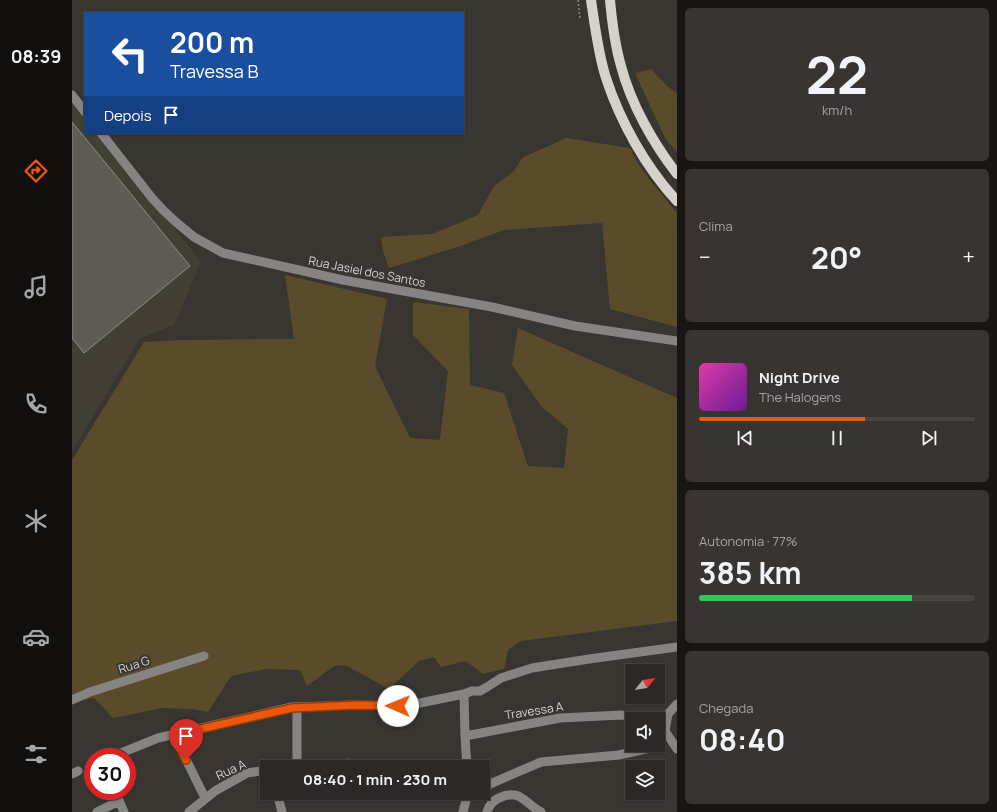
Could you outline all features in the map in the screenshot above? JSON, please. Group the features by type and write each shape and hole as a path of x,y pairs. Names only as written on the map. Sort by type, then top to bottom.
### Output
{"main road":[{"path":"591,0 598,46 606,77 616,105 628,130 644,157 667,191 677,201"},
{"path":"610,0 620,60 629,90 654,140 677,174"}],"street":[{"path":"72,95 84,111"},
{"name":"Rua Jasiel dos Santos","path":"103,134 152,198 176,223 208,246 223,253 343,280 492,307 575,326 677,341"},
{"path":"133,748 158,738 297,707 357,705 398,706 420,703 480,690 501,678 532,668 589,658 677,647"},
{"name":"Rua G","path":"72,700 90,692 204,656"},
{"path":"464,694 467,760"},
{"path":"665,720 668,714 677,704"},
{"path":"297,707 297,760"},
{"name":"Travessa A","path":"465,736 560,718 625,716"},
{"path":"665,734 677,749"},
{"path":"174,735 205,798"},
{"path":"490,784 541,762 619,755 632,752"},
{"name":"Rua A","path":"188,812 215,791 247,773 260,771"},
{"path":"487,812 494,800 502,796 513,794 520,797 540,812"},
{"path":"279,800 282,812"},
{"path":"463,812 466,800"},
{"path":"97,812 119,801 124,812"}],"path":[{"path":"578,0 580,19"}],"shaded area":[{"path":"651,69 668,87 677,93 677,152 665,138 635,73"},
{"path":"72,98 84,113 84,134 101,134 201,262 174,325 139,339 72,452"},
{"path":"566,138 630,148 638,164 677,213 677,327 610,309 602,223 504,230 461,246 389,268 383,251 381,237 432,234 478,215 494,186 514,171 522,158"},
{"path":"285,275 387,299 375,366 410,438 440,440 448,371 413,335 413,302 469,309 470,385 504,393 528,466 564,468 568,429 541,406 512,365 518,328 677,398 677,621 521,641 508,650 504,669 483,674 466,661 441,667 434,657 419,661 389,689 345,665 334,666 307,686 300,670 266,669 231,676 208,712 192,709 163,708 113,718 94,698 72,702 72,460 144,342 182,340 294,339"}],"building":[{"path":"72,122 190,266 84,353 72,338"}],"route":[{"path":"186,760 174,735 292,708 357,705 398,706"}]}
